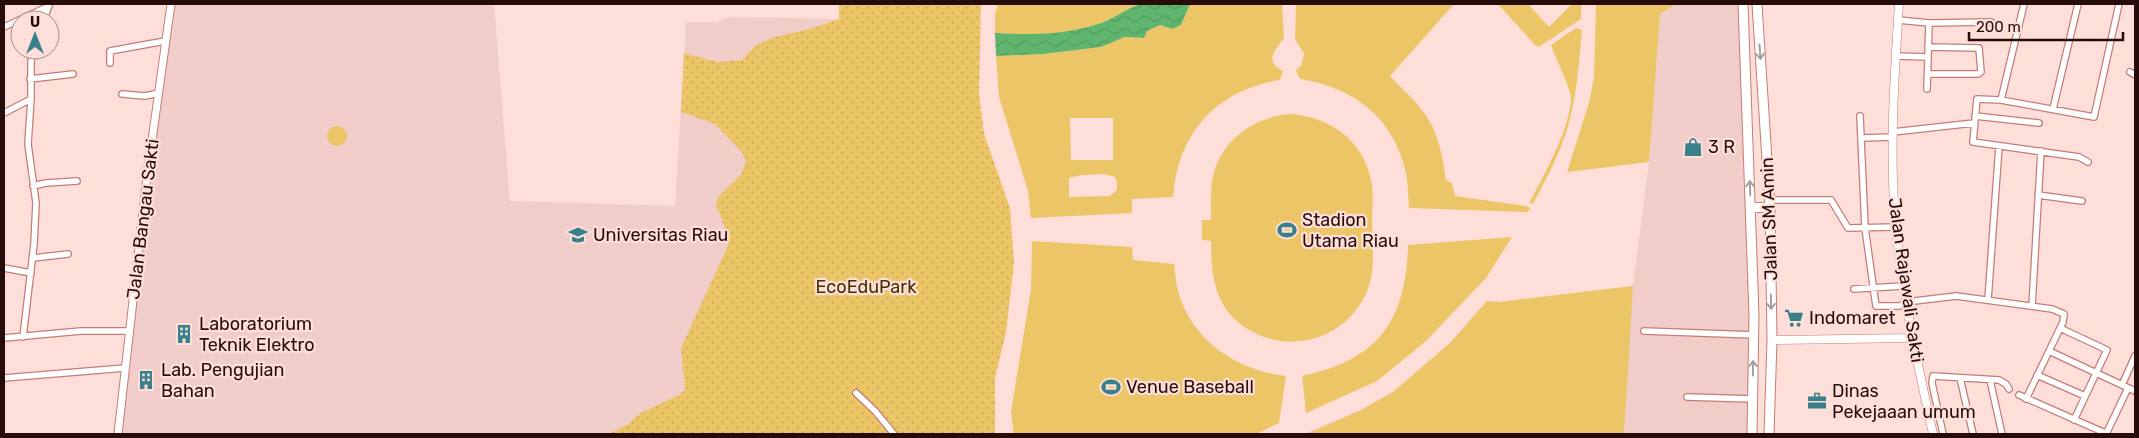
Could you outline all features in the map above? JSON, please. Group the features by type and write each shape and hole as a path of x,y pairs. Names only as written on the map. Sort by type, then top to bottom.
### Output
{"main road":[{"name":"Jalan SM Amin","path":"1743,4 1754,335 1752,434"},
{"name":"Jalan SM Amin","path":"1757,4 1770,203 1772,340 1769,434"},
{"name":"Jalan Rajawali Sakti","path":"1899,4 1893,134 1896,227 1911,338 1933,434"},
{"path":"1751,208 1770,203"},
{"path":"1772,340 1911,338"}],"street":[{"name":"Jalan Bangau Sakti","path":"118,434 146,176 171,4"},
{"path":"2001,100 2024,4"},
{"path":"2054,109 2078,4"},
{"path":"2088,162 2079,157 1974,142 1974,120 1978,98 2001,100 2094,116 2119,4"},
{"path":"4,27 49,5"},
{"path":"1898,20 1929,23 1990,22"},
{"path":"1927,89 1929,23"},
{"path":"110,63 110,51 165,41"},
{"path":"1928,47 1976,46 1981,50 1981,72 1978,74 1928,74"},
{"path":"1896,56 1928,57"},
{"path":"23,337 31,273 36,203 28,144 31,60"},
{"path":"30,79 73,74"},
{"path":"122,94 145,96 159,93"},
{"path":"4,114 31,99"},
{"path":"1860,116 1865,228 1875,305 1878,308 1900,306 1906,302 1946,296 2052,309 2064,314 2060,328 2026,399"},
{"path":"1862,138 1974,120 2039,123"},
{"path":"1988,300 1999,146"},
{"path":"2032,306 2041,152"},
{"path":"34,186 46,183 77,181"},
{"path":"2038,195 2082,201"},
{"path":"1770,203 1831,200 1848,228 1896,227"},
{"path":"32,258 68,254"},
{"path":"4,268 31,273"},
{"path":"1854,290 1903,286"},
{"path":"2060,328 2107,350 2074,420"},
{"path":"4,338 81,331 130,330"},
{"path":"1644,331 1754,335"},
{"path":"2049,351 2135,391"},
{"path":"2122,385 2135,356"},
{"path":"4,378 126,368"},
{"path":"2037,376 2085,396"},
{"path":"1943,434 1932,377 2003,382 2008,389"},
{"path":"1960,378 1973,434"},
{"path":"1990,380 2002,434"},
{"path":"2019,395 2106,433 2128,388"},
{"path":"856,393 882,418 894,434"},
{"path":"1687,397 1753,399"},
{"path":"1929,418 1939,416"}],"shaded area":[{"name":"Universitas Riau","path":"172,4 494,4 510,201 675,206 686,22 717,22 729,17 839,19 839,4 981,4 979,93 984,134 1010,208 1014,263 1006,332 995,378 995,434 122,434 135,303"},
{"path":"1676,4 1739,4 1751,315 1748,434 1303,434 1361,410 1393,392 1450,343 1487,301 1499,302 1633,286 1649,162 1660,14"}],"green space":[{"name":"EcoEduPark","path":"839,4 981,4 979,93 984,134 1010,208 1014,263 1006,332 995,378 995,434 609,434 627,425 641,413 681,394 685,388 681,348 728,246 727,233 716,204 718,197 741,175 746,161 742,152 715,124 681,112 684,53 717,62 742,60 756,45 775,37 813,28 839,19"},
{"path":"998,4 1140,4 1103,22 1085,28 1060,32 1021,34 995,33 995,14"},
{"path":"1190,4 1282,4 1284,38 1272,59 1277,67 1283,71 1280,80 1257,85 1237,94 1219,105 1204,118 1192,134 1183,153 1176,174 1173,197 1132,199 1132,213 1031,218 1028,191 999,97 996,56 1043,54 1101,47 1125,37 1144,38 1147,31 1160,25 1172,29 1181,25","holes":["1070,118 1113,118 1113,160 1071,160","1104,174 1115,177 1117,182 1117,190 1110,196 1069,197 1069,178 1082,175"]},
{"path":"1296,4 1454,4 1390,76 1419,106 1435,131 1446,180 1452,183 1455,196 1526,206 1530,208 1528,212 1409,208 1406,173 1400,153 1392,136 1381,121 1369,108 1354,98 1320,83 1300,79 1296,70 1301,66 1304,54 1295,39"},
{"path":"1498,4 1528,4 1549,27 1572,4 1581,4 1581,19 1539,47 1535,45"},
{"path":"1596,4 1676,4 1660,14 1649,162 1567,172 1589,103 1594,77"},
{"path":"1576,28 1582,30 1576,90 1568,126 1548,176 1533,204 1529,203 1561,138 1571,99 1566,80 1551,45"},
{"name":"Stadion Utama Riau","path":"1289,114 1317,119 1342,132 1352,142 1367,165 1373,196 1372,268 1370,282 1363,299 1353,314 1340,326 1308,340 1291,342 1255,333 1232,316 1218,294 1212,269 1211,241 1202,240 1202,220 1211,220 1213,177 1223,152 1240,133 1251,126 1263,120"},
{"path":"333,126 341,126 347,132 347,140 341,146 333,146 327,140 327,132"},
{"path":"1512,237 1486,278 1425,342 1377,381 1306,413 1302,376 1328,369 1368,348 1383,333 1394,316 1406,272 1408,245"},
{"path":"1032,241 1132,247 1133,260 1174,264 1178,291 1185,309 1194,325 1205,338 1218,350 1234,360 1268,373 1286,376 1279,423 1256,434 1014,434 1011,412 1031,289"},
{"path":"1633,286 1624,434 1307,434 1361,410 1393,392 1450,343 1487,301 1499,302"}],"water":[{"path":"1140,4 1190,4 1181,25 1172,29 1160,25 1147,31 1144,38 1125,37 1101,47 1043,54 996,56 995,33 1034,34 1085,28 1103,22"}],"place":[{"name":"3 R","path":"1693,147"},
{"name":"Stadion Utama Riau","path":"1287,230"},
{"name":"Universitas Riau","path":"578,235"},
{"name":"Indomaret","path":"1794,318"},
{"name":"Laboratorium Teknik Elektro","path":"184,334"},
{"name":"Lab. Pengujian Bahan","path":"146,380"},
{"name":"Venue Baseball","path":"1111,387"},
{"name":"Dinas Pekejaaan umum","path":"1817,401"}]}
